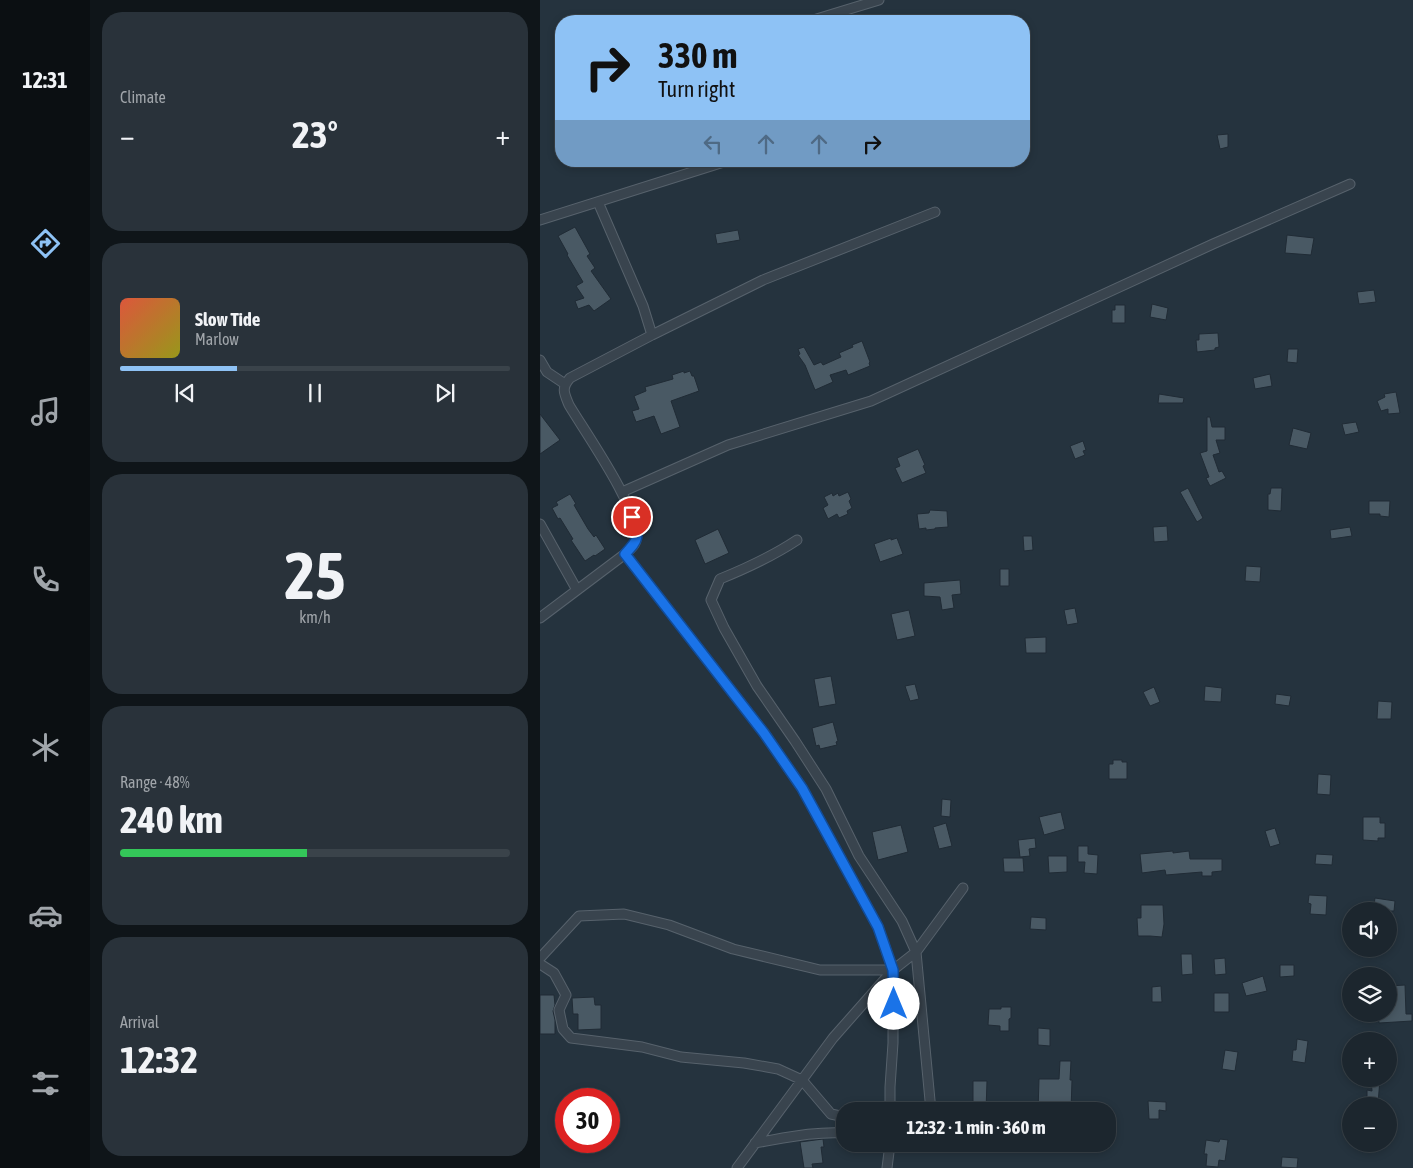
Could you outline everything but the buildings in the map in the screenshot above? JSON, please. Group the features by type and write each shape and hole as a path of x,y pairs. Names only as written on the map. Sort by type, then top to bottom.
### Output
{"street":[{"path":"845,15 879,0"},
{"path":"540,220 708,167"},
{"path":"622,492 728,445 871,401 1213,244 1350,184"},
{"path":"598,202 643,306 652,335"},
{"path":"540,618 625,554 636,542 637,529 622,492 569,405 564,393 565,384 570,378 763,280 935,212"},
{"path":"540,360 547,372 565,384"},
{"path":"540,524 577,590"},
{"path":"797,540 781,551 748,568 720,579 711,600 724,628 757,686 826,789 859,856 902,921 916,952 930,1102"},
{"path":"625,554 764,733 802,788 878,927 893,970 893,1043 890,1102"},
{"path":"737,1168 832,1038 893,970 916,952 963,888"},
{"path":"540,958 579,916 624,914 668,925 733,948 820,970 893,970"},
{"path":"540,964 554,973 566,995 558,1010 563,1029 571,1038 642,1047 681,1057 744,1063 778,1069 802,1080 831,1114 836,1115"},
{"path":"756,1143 799,1135 836,1132"},
{"path":"887,1168 889,1152"}],"route":[{"path":"632,517 637,529 636,542 625,554 764,733 802,788 878,927 893,970 894,1004"}]}
